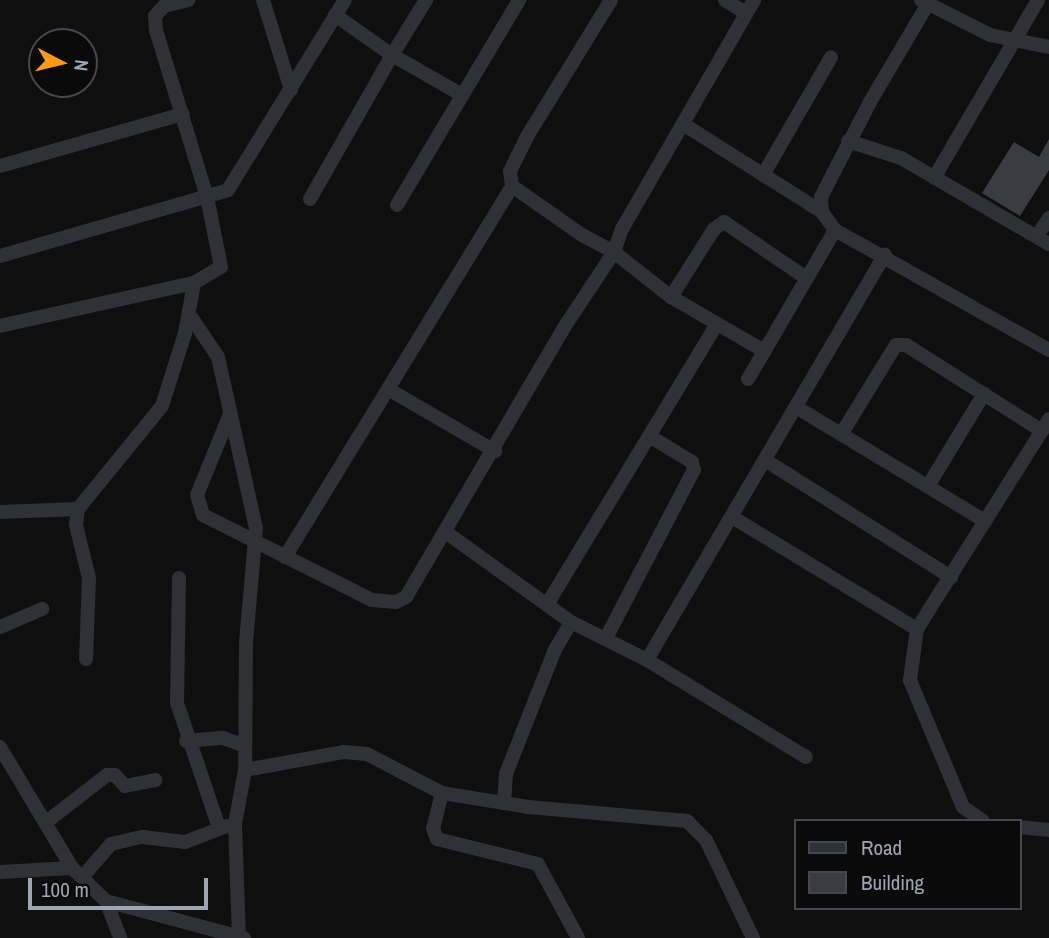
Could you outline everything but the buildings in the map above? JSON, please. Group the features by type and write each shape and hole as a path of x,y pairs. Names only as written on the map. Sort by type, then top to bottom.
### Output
{"street":[{"path":"0,326 194,283 219,271 223,262 207,197 155,16 164,6 188,0"},
{"path":"263,0 291,90"},
{"path":"0,256 228,190 239,179 345,0"},
{"path":"310,199 426,0"},
{"path":"397,205 519,0"},
{"path":"285,557 512,186 510,171 528,135 611,0"},
{"path":"230,414 206,469 197,506 203,515 372,600 396,602 406,597 447,533 567,323 614,252 622,229 750,6 725,0"},
{"path":"934,178 1038,0"},
{"path":"822,212 821,197 848,141 927,1 1012,41 1049,47"},
{"path":"335,15 392,55 461,95"},
{"path":"763,174 831,57"},
{"path":"0,166 183,114"},
{"path":"683,124 822,212 835,230 885,255 1049,350"},
{"path":"848,141 886,151 1043,240 1049,218"},
{"path":"512,186 582,235 614,252 671,297 764,351"},
{"path":"671,297 714,229 724,222 806,278"},
{"path":"748,379 835,230"},
{"path":"647,660 885,255"},
{"path":"86,659 89,578 76,525 78,509 162,406 189,313 194,283"},
{"path":"106,901 242,937 235,824 245,770 246,642 256,543 218,357 189,313"},
{"path":"548,603 717,324"},
{"path":"842,433 896,345 906,345 984,394 1045,425 917,629 910,680 962,807 980,819"},
{"path":"388,389 495,451"},
{"path":"928,486 984,394"},
{"path":"796,407 985,521"},
{"path":"606,638 695,470 692,462 649,436"},
{"path":"765,460 951,577"},
{"path":"0,512 78,509"},
{"path":"732,517 917,629"},
{"path":"447,533 571,622 647,660 806,757"},
{"path":"180,578 176,691 186,741 219,828"},
{"path":"0,627 42,609"},
{"path":"504,802 506,774 554,652 571,622"},
{"path":"186,741 223,738 245,746"},
{"path":"0,747 3,763 78,872 106,901 120,938"},
{"path":"245,770 344,752 367,754 442,793 687,821 706,840 753,938"},
{"path":"45,822 107,775 115,775 125,786 155,780"},
{"path":"442,793 434,835 538,864 578,938"},
{"path":"0,872 78,872 111,844 142,837 185,842 235,824"},
{"path":"1021,827 1049,830"}]}
